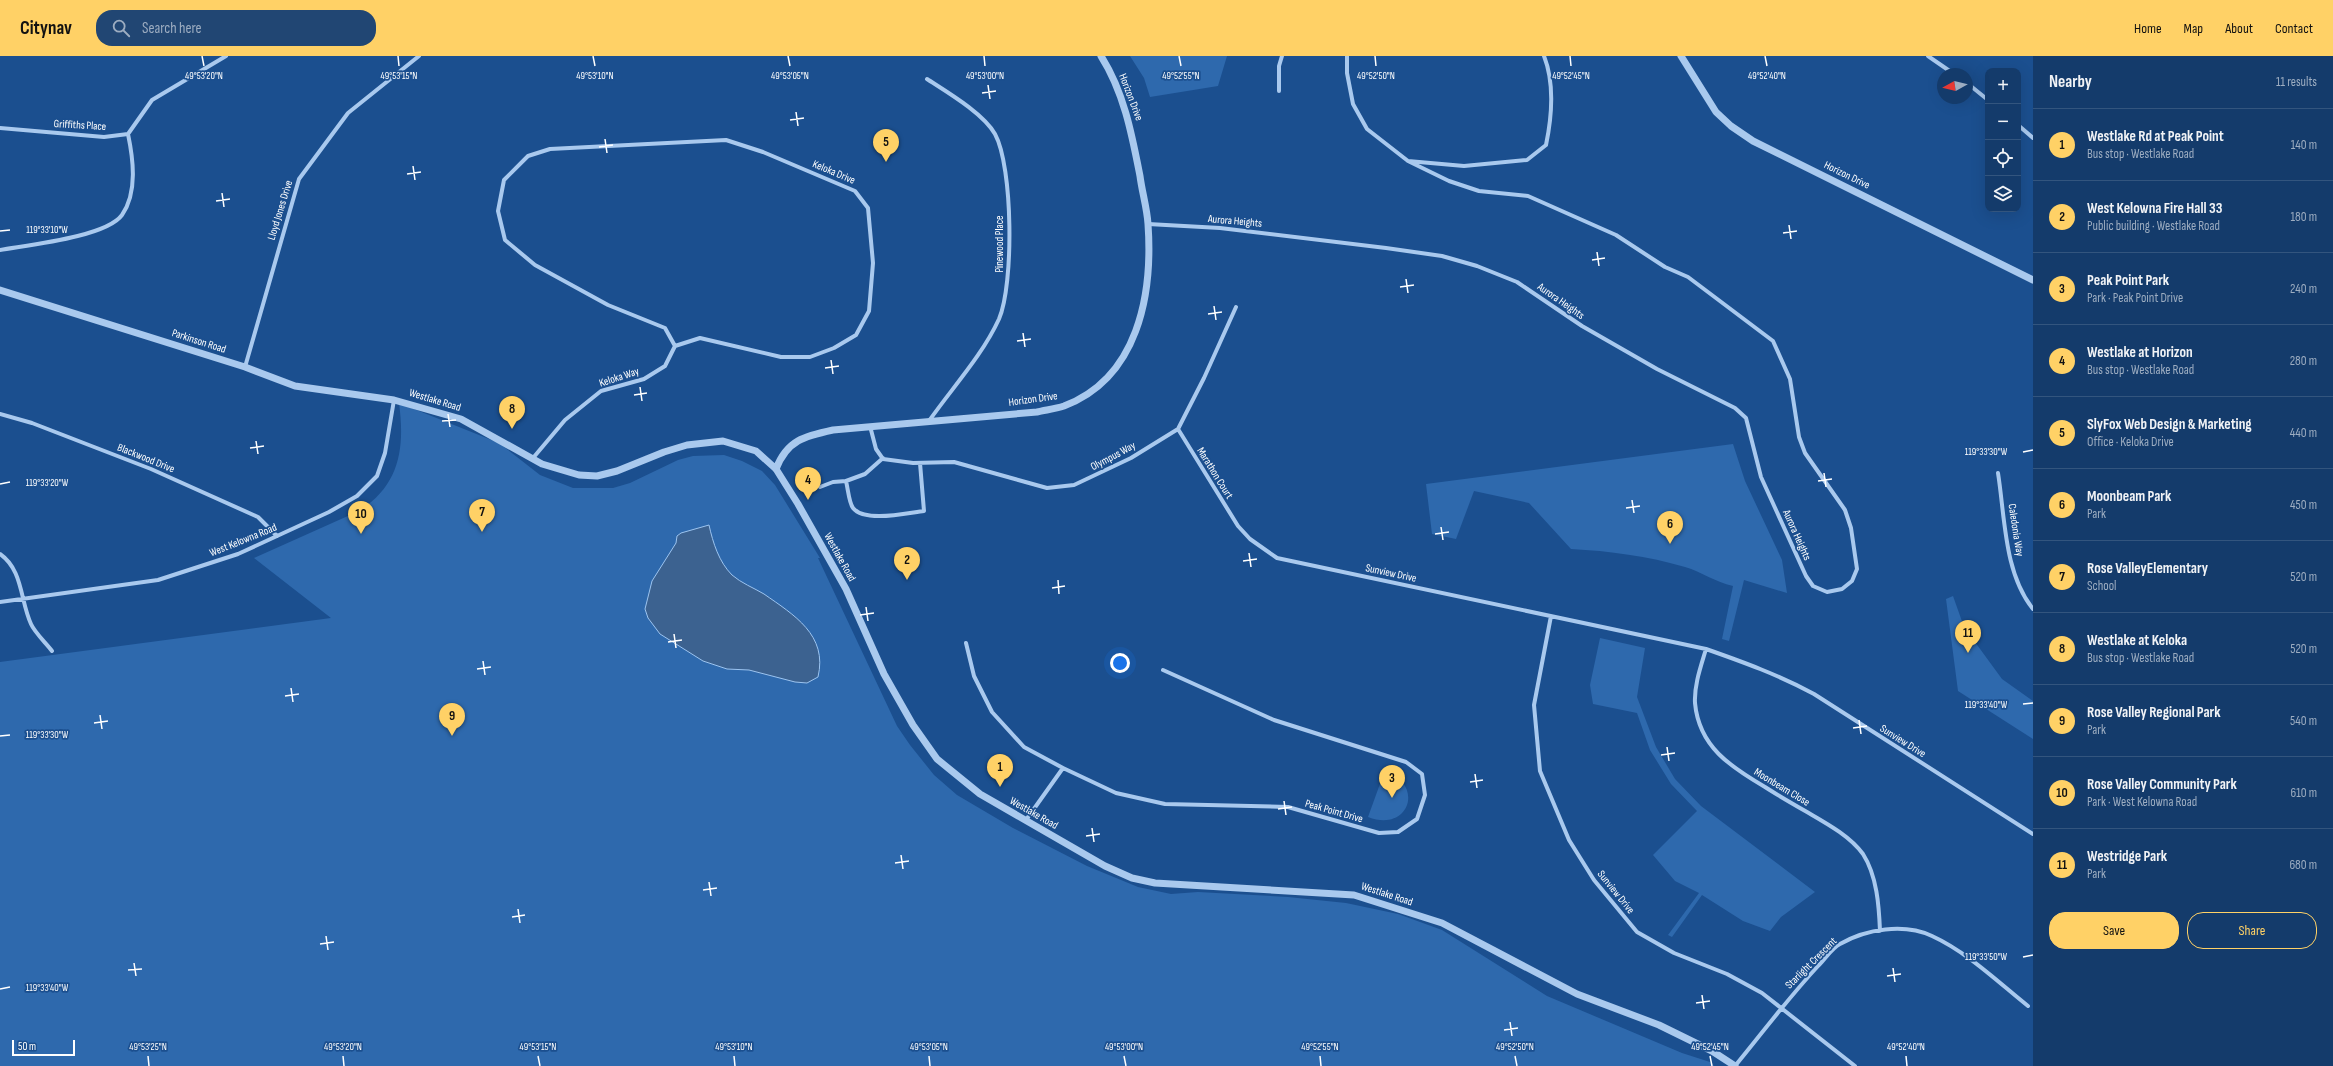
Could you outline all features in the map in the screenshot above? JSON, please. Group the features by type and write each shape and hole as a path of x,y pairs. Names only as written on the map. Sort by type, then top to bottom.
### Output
{"street":[{"path":"0,250 98,231 122,215 131,191 132,156 128,134 152,100 226,56"},
{"name":"Lloyd Jones Drive","path":"245,367 299,179 348,113 420,56"},
{"name":"Horizon Drive","path":"776,469 781,455 804,436 833,430 870,426 1037,412 1063,406 1088,393 1112,373 1130,346 1145,305 1148,271 1148,224 1132,130 1120,95 1101,56"},
{"path":"1279,91 1279,66 1282,56"},
{"name":"Aurora Heights","path":"1148,224 1220,228 1442,256 1477,266 1518,282 1582,326 1657,369 1735,408 1746,418 1761,477 1806,576 1813,586 1827,592 1842,589 1852,581 1857,568 1850,528 1845,510 1805,453 1799,437 1790,379 1773,341 1688,277 1665,267 1616,235 1528,196 1479,191 1449,181 1408,161 1367,129 1353,104 1347,73 1348,56"},
{"path":"1408,161 1464,166 1527,160 1546,145 1549,128 1552,102 1550,71 1544,56"},
{"name":"Horizon Drive","path":"1681,56 1716,112 1731,126 1754,141 2033,280"},
{"path":"1928,56 1945,68"},
{"name":"Pinewood Place","path":"927,79 980,117 995,134 1002,160 1010,251 1008,286 999,318 986,343 929,421"},
{"path":"1973,88 1985,98"},
{"name":"Griffiths Place","path":"0,128 104,137 128,134"},
{"path":"2021,128 2033,138"},
{"name":"Keloka Drive","path":"726,140 762,152 855,191 868,208 873,263 869,311 856,335 834,348 810,357 781,357 700,338 675,346 665,328 608,305 535,265 505,240 498,211 504,180 528,156 550,149 726,140"},
{"name":"Parkinson Road","path":"0,290 245,367 295,386 394,400"},
{"path":"1178,430 1204,378 1236,307"},
{"name":"Keloka Way","path":"533,458 565,420 601,391 644,379 665,366 675,346"},
{"name":"Westlake Road","path":"394,400 461,419 542,464 579,475 596,476 617,471 664,452 687,445 723,441 756,451 776,469 798,504 846,589 884,674 929,750 958,777 980,794 1105,866 1132,878 1155,883 1354,894 1442,923 1577,994 1659,1025 1712,1051 1735,1066"},
{"name":"West Kelowna Road","path":"0,602 158,580 238,554 328,512 357,496 377,476 385,453 394,400"},
{"name":"Blackwood Drive","path":"0,414 32,423 151,469 258,517 277,536"},
{"path":"820,487 833,482 846,481 865,474 882,458 876,449 870,426"},
{"name":"Olympus Way","path":"882,458 895,462 954,462 1034,486 1059,488 1074,485 1094,477 1131,458 1178,430"},
{"name":"Marathon Court","path":"1178,430 1238,526"},
{"path":"846,481 853,508 861,515 876,516 924,511 920,463"},
{"name":"Caledonia Way","path":"1998,472 2010,556 2016,579 2025,600 2033,609"},
{"name":"Sunview Drive","path":"1238,526 1250,539 1277,558 1706,649 1783,677 1808,691 2033,834"},
{"path":"0,554 8,560 18,576 31,625 52,651"},
{"name":"Sunview Drive","path":"1552,616 1534,705 1540,771 1569,840 1594,880 1637,932 1674,953 1727,974 1762,993 1855,1066"},
{"name":"Peak Point Drive","path":"966,643 974,676 992,712 1024,747 1062,768 1116,793 1165,804 1288,807 1379,833 1398,832 1417,819 1425,795 1422,774 1406,762 1274,720 1163,670"},
{"name":"Moonbeam Close","path":"1706,649 1697,681 1695,701 1697,717 1705,739 1720,758 1742,774 1830,825 1862,853 1869,867 1875,888 1880,931"},
{"path":"1026,820 1062,768"},
{"name":"Starlight Crescent","path":"1735,1066 1781,1008 1839,944 1864,933 1880,931 1910,931 1931,935 1966,958 2028,1006"}],"shaded area":[{"path":"1130,56 1227,56 1218,86 1150,97 1144,78"},
{"path":"399,403 499,443 540,475 573,488 613,488 630,483 678,460 693,456 724,455 742,461 762,471 775,485 820,558 818,558 897,726 934,775 957,795 1013,828 1087,866 1138,887 1171,894 1198,892 1288,897 1346,903 1398,914 1442,930 1547,996 1682,1053 1710,1062 1714,1066 0,1066 0,662 331,618 254,558 359,511 373,501 391,477 397,464 401,435"},
{"path":"1733,444 1745,481 1782,560 1787,593 1744,580 1729,641 1722,639 1733,586 1691,569 1671,563 1643,557 1600,551 1571,549 1529,503 1474,491 1456,539 1432,534 1426,484"},
{"path":"709,525 717,552 727,570 739,580 764,594 797,618 806,628 818,649 820,662 818,677 807,683 795,682 749,670 727,669 703,661 660,634 648,618 645,609 652,581 676,543 677,536 681,533"},
{"path":"1953,596 1964,627 2002,679 2033,701 2033,739 1958,691 1946,599"},
{"path":"1600,638 1645,648 1637,697 1656,747 1675,779 1701,806 1815,892 1781,917 1770,931 1743,921 1702,895 1672,937 1668,935 1699,893 1675,881 1653,855 1697,811 1671,784 1650,750 1637,713 1593,704 1590,685"},
{"path":"1385,770 1398,777 1405,786 1408,796 1407,806 1402,813 1393,819 1382,820 1368,817"}],"place":[{"name":"SlyFox Web Design & Marketing","path":"886,162"},
{"name":"Westlake at Keloka","path":"512,429"},
{"name":"Westlake at Horizon","path":"808,500"},
{"name":"Rose ValleyElementary","path":"482,532"},
{"name":"Rose Valley Community Park","path":"361,534"},
{"name":"Moonbeam Park","path":"1670,544"},
{"name":"West Kelowna Fire Hall 33","path":"907,580"},
{"name":"Westridge Park","path":"1968,653"},
{"name":"Rose Valley Regional Park","path":"452,736"},
{"name":"Westlake Rd at Peak Point","path":"1000,787"},
{"name":"Peak Point Park","path":"1392,798"}]}
